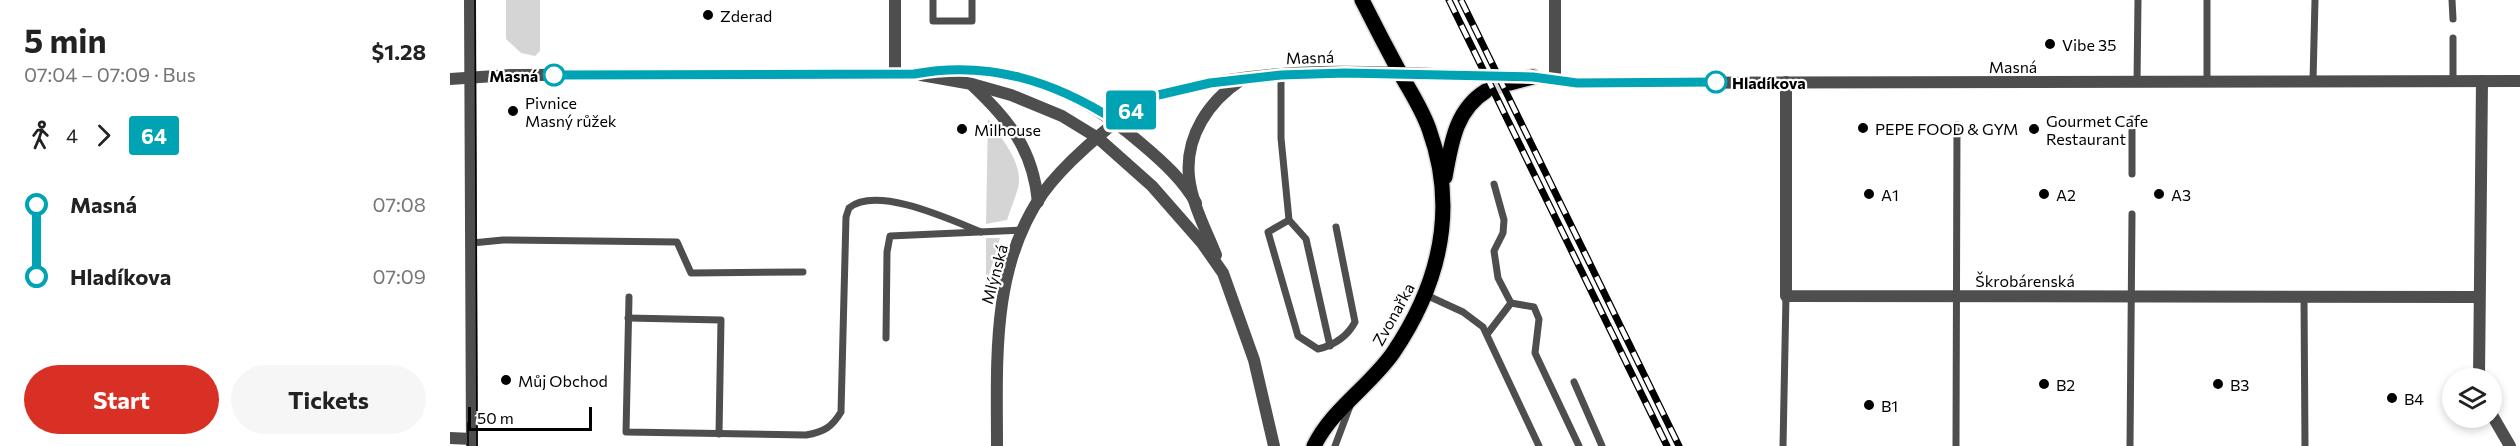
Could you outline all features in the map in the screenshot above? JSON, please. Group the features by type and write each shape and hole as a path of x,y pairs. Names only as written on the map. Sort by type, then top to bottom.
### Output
{"main road":[{"path":"1362,0 1401,74"},
{"name":"Zvonařka","path":"1314,446 1331,418 1353,398 1391,355 1426,295 1438,252 1443,192 1437,155 1429,128 1401,74"},
{"path":"1509,80 1533,77"},
{"path":"1443,192 1456,126 1469,105 1486,91"}],"street":[{"path":"450,438 472,443 470,0"},
{"path":"895,0 895,74"},
{"path":"1555,0 1555,80"},
{"path":"450,79 511,75 914,74 957,68 1005,73 1071,95 1116,121 1183,183 1196,203"},
{"path":"914,74 972,84 1051,111 1098,138 1140,174 1170,205 1202,243 1223,273"},
{"name":"Masná","path":"1098,138 1140,102 1154,96 1198,85 1281,75 1478,76"},
{"name":"Masná","path":"1533,77 1577,83 2520,81"},
{"path":"1244,78 1217,98 1198,129 1189,164 1190,182 1254,360 1274,443"},
{"path":"2479,368 2482,81"},
{"path":"1786,82 1786,296"},
{"path":"972,84 1002,114 1020,141 1034,172 1038,202"},
{"name":"Mlýnská","path":"997,446 998,325 1008,273 1023,230 1038,202 1055,178 1098,138"},
{"name":"Škrobárenská","path":"1786,296 2479,297"},
{"path":"2500,428 2510,446"}],"lane":[{"path":"933,0 933,21 972,21 972,0"},
{"path":"2137,83 2138,0"},
{"path":"2207,0 2207,83"},
{"path":"2313,81 2315,0"},
{"path":"2452,0 2453,19"},
{"path":"2453,38 2453,81"},
{"path":"1281,75 1281,138 1289,220 1306,239 1330,346"},
{"path":"2132,118 2132,174"},
{"path":"1956,446 1957,125"},
{"path":"1494,184 1504,220 1503,233 1494,251 1498,278 1510,303"},
{"path":"629,297 626,432 806,435 820,432 833,425 841,412 846,216 849,208 855,203 905,204 981,232"},
{"path":"2130,446 2132,213"},
{"path":"1289,220 1268,232 1298,336 1318,349 1330,346 1350,331 1355,322 1336,227"},
{"path":"886,338 887,252 890,236 1023,230"},
{"path":"471,243 503,240 677,242 691,273 803,272"},
{"path":"1426,295 1471,316 1488,333 1539,446"},
{"path":"1784,446 1786,296"},
{"path":"2304,298 2305,446"},
{"path":"1488,333 1510,303"},
{"path":"1510,303 1534,307 1539,320 1535,353 1579,446"},
{"path":"628,318 721,320 719,434"},
{"path":"1574,382 1602,446"},
{"path":"1335,446 1353,398"}],"shaded area":[{"path":"506,0 540,0 540,51 535,56 521,53 506,39"},
{"path":"988,119 1015,160 1019,179 1007,220 986,224"},
{"path":"986,238 1000,238 986,285"}],"tunnel":[{"path":"1478,76 1507,77"},
{"path":"1486,91 1510,83"}],"tram line":[{"path":"475,0 477,446"},
{"path":"468,423 468,446"}],"railway":[{"path":"1449,0 1667,446"},
{"path":"1461,0 1679,446"}],"bus line":[{"name":"64","path":"554,75 914,74 942,69 972,68 1021,77 1071,95 1116,121 1140,102 1154,96 1233,79 1281,75 1345,73 1533,77 1577,83 1716,82"}],"place":[{"name":"Zderad","path":"708,15"},
{"name":"Vibe 35","path":"2050,44"},
{"name":"Masná","path":"554,75"},
{"name":"Hladíkova","path":"1716,82"},
{"name":"Pivnice Masný růžek","path":"513,111"},
{"name":"PEPE FOOD & GYM","path":"1863,128"},
{"name":"Milhouse","path":"962,129"},
{"name":"Gourmet Cafe Restaurant","path":"2034,129"},
{"name":"A1","path":"1869,194"},
{"name":"A2","path":"2044,194"},
{"name":"A3","path":"2159,194"},
{"name":"Můj Obchod","path":"506,380"},
{"name":"B2","path":"2044,384"},
{"name":"B3","path":"2218,384"},
{"name":"B4","path":"2392,398"},
{"name":"B1","path":"1869,405"}]}
